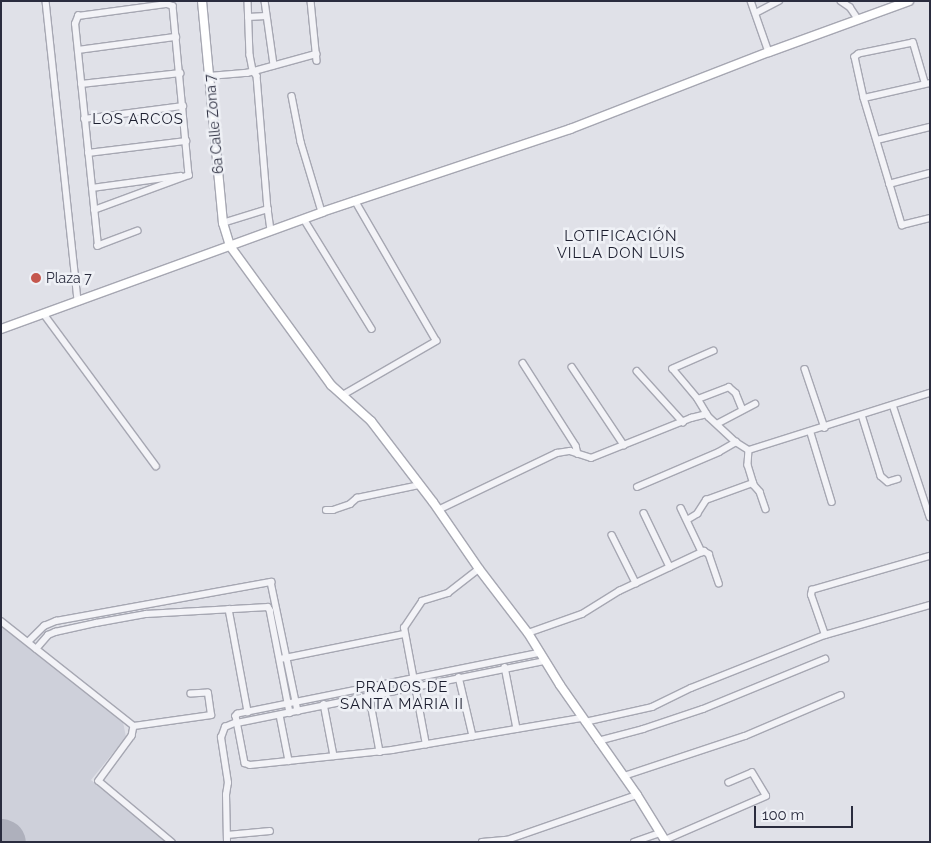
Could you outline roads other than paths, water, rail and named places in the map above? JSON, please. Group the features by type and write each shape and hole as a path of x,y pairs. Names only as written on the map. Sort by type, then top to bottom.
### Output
{"street":[{"path":"46,1 78,301"},
{"name":"6a Calle Zona 7","path":"202,1 223,224 230,246 325,377 376,427 420,485 479,569 528,633 664,838"},
{"path":"248,1 253,71 257,76 271,231"},
{"path":"265,1 274,64"},
{"path":"311,1 317,61"},
{"path":"751,1 769,52"},
{"path":"756,13 779,1"},
{"path":"842,1 850,7 858,19"},
{"path":"1,329 304,218 570,129 769,52 909,1"},
{"path":"138,231 98,246 84,118 76,17 83,14 169,4 174,8 189,175"},
{"path":"248,17 266,16"},
{"path":"78,50 176,37"},
{"path":"864,98 927,83 913,43 859,54 855,62 864,98 902,225 930,218"},
{"path":"209,76 253,71 316,54"},
{"path":"81,84 180,73"},
{"path":"292,96 302,142 322,212"},
{"path":"84,118 183,106"},
{"path":"877,140 930,127"},
{"path":"88,153 186,141"},
{"path":"889,184 930,173"},
{"path":"92,188 189,175"},
{"path":"94,210 189,175"},
{"path":"342,395 436,342 355,201"},
{"path":"223,224 268,209"},
{"path":"304,218 372,329"},
{"path":"44,314 156,466"},
{"path":"714,351 673,369 698,399 707,414 736,442 750,450 825,428 930,393"},
{"path":"522,363 576,446 578,454"},
{"path":"572,367 624,445"},
{"path":"805,369 825,428"},
{"path":"637,370 683,422"},
{"path":"698,399 729,387 736,393 743,410"},
{"path":"717,424 755,404"},
{"path":"892,405 930,517"},
{"path":"438,510 557,454 570,451 591,458 707,414"},
{"path":"862,415 881,476 888,482 898,479"},
{"path":"811,432 832,502"},
{"path":"637,487 719,452 736,442"},
{"path":"750,450 747,461 753,483 760,492 766,509"},
{"path":"687,520 697,514 706,500 753,483"},
{"path":"326,510 331,511 350,504 357,498 420,485"},
{"path":"681,508 702,552"},
{"path":"644,513 670,567"},
{"path":"612,535 636,583"},
{"path":"528,633 587,611 619,591 702,552 706,551 709,554 719,583"},
{"path":"825,635 811,598 812,590 930,556"},
{"path":"426,745 404,634 405,625 422,601 448,593 479,569"},
{"path":"28,642 44,626 94,614 271,582 298,711"},
{"path":"155,603 156,614"},
{"path":"144,605 146,614"},
{"path":"237,720 247,764 380,752 584,720 652,707 691,688 825,635 930,605"},
{"path":"36,649 48,636 55,632 96,623 146,614 269,607 290,713"},
{"path":"228,609 248,712"},
{"path":"94,614 96,623"},
{"path":"1,621 134,726 211,715 208,693 191,694"},
{"path":"280,659 404,634"},
{"path":"227,842 226,795 228,783 221,738 225,727 248,712 541,653"},
{"path":"598,741 643,729 703,709 825,659"},
{"path":"503,660 517,729"},
{"path":"237,720 280,715 545,661"},
{"path":"458,670 473,736"},
{"path":"368,688 380,752"},
{"path":"624,776 746,736 841,695"},
{"path":"322,697 334,756"},
{"path":"280,715 289,761"},
{"path":"134,726 128,741 99,781 172,842"},
{"path":"634,842 664,838 765,797 765,792 752,773 728,783"},
{"path":"482,842 507,840 637,795"},
{"path":"227,835 270,831"}],"place":[{"name":"Plaza 7","path":"36,278"}],"district":[{"name":"LOS ARCOS","path":"138,120"},
{"name":"LOTIFICACIÓN VILLA DON LUIS","path":"621,244"},
{"name":"PRADOS DE SANTA MARIA II","path":"402,696"}]}
